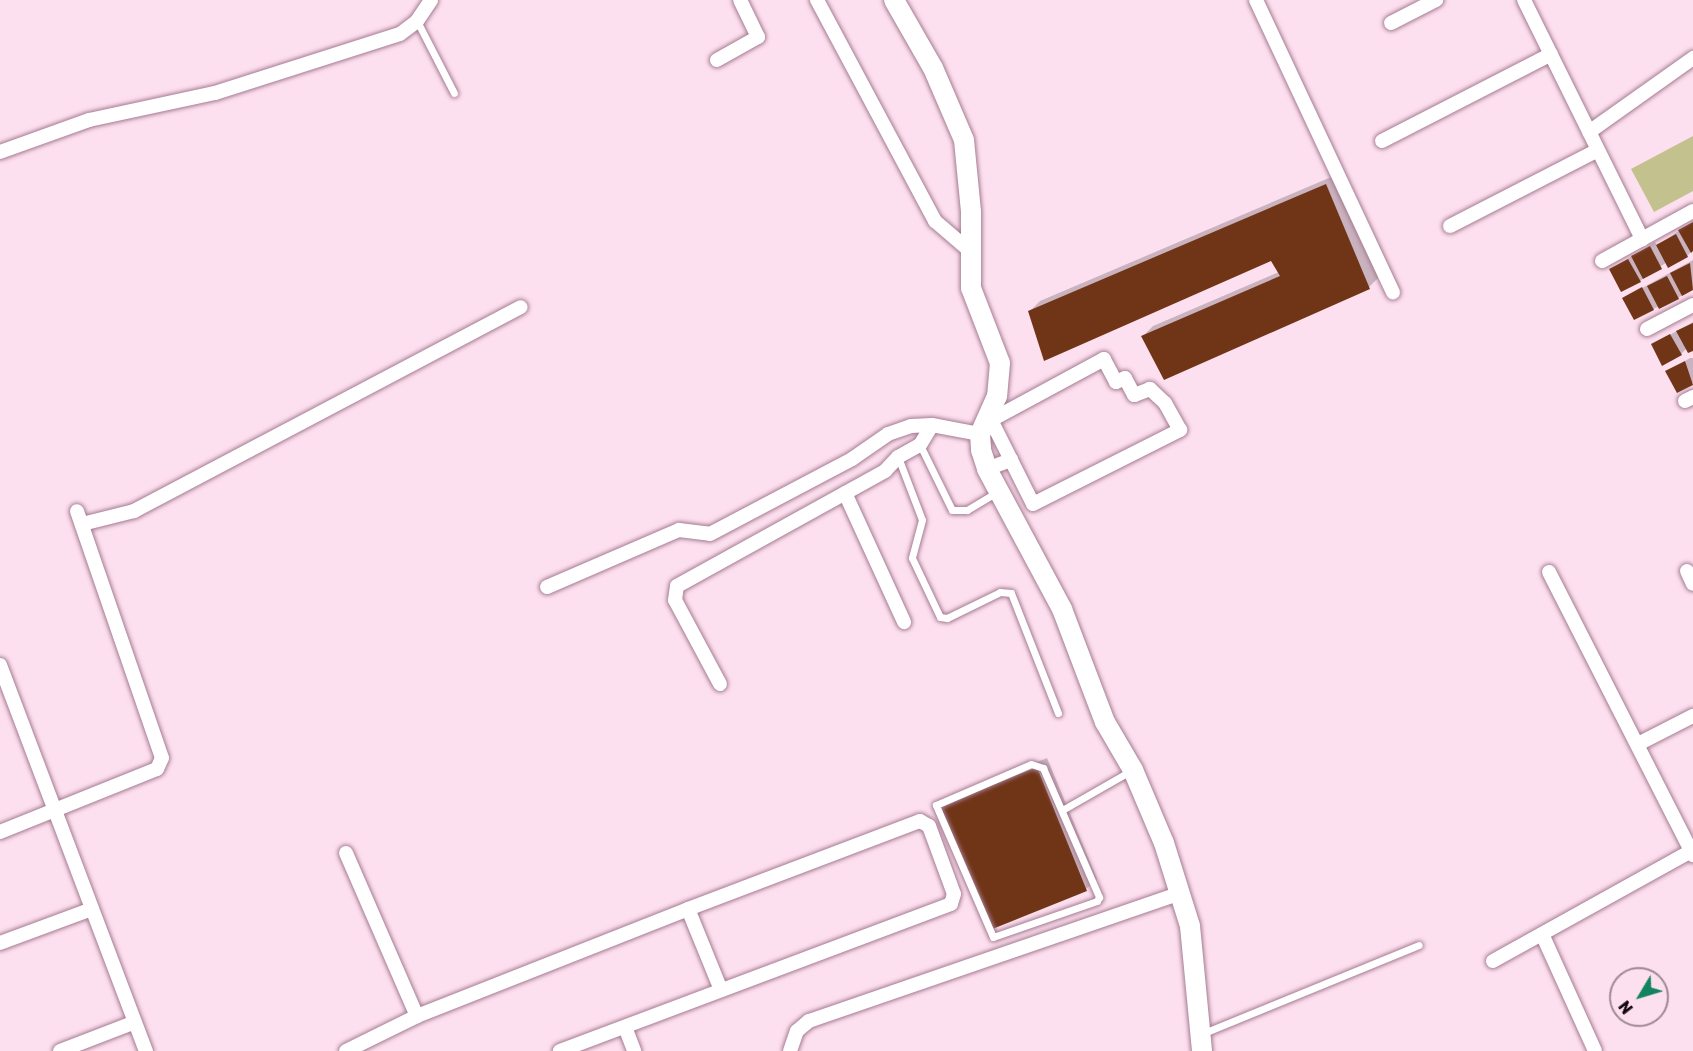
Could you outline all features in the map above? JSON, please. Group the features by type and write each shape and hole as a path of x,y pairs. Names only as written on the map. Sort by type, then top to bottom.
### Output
{"street":[{"path":"0,152 89,120 214,93 285,73 372,40 400,34 417,21 431,0"},
{"path":"717,60 758,37 740,0"},
{"path":"817,0 935,222 971,252"},
{"path":"894,0 933,68 964,140 971,288 1000,363 997,396 980,434 987,469 1062,609 1105,722 1132,770 1164,843 1180,893 1197,968 1202,1043"},
{"path":"1256,0 1393,292"},
{"path":"1391,23 1436,0"},
{"path":"1524,0 1642,239"},
{"path":"1382,141 1551,54"},
{"path":"1589,132 1693,58"},
{"path":"1450,226 1598,150"},
{"path":"1602,261 1693,212"},
{"path":"1647,329 1693,305"},
{"path":"0,832 55,812 157,769 162,758 80,517 134,510 521,307"},
{"path":"1104,359 1116,382 1125,378 1134,395 1150,389 1165,403 1180,430 1033,504 1011,460 991,420 1104,359"},
{"path":"547,587 679,530 710,534 852,459 888,434 910,426 932,425 980,434"},
{"path":"720,684 675,600 677,586 885,471 898,457 920,445 932,425"},
{"path":"987,469 1011,460"},
{"path":"845,494 904,622"},
{"path":"1493,961 1692,852 1549,572"},
{"path":"0,665 6,701 55,812 146,1051"},
{"path":"1638,744 1693,716"},
{"path":"346,1051 417,1016 688,909 920,820 929,826 954,894 951,904 560,1051"},
{"path":"346,853 417,1016"},
{"path":"790,1051 797,1031 808,1021 1180,893"},
{"path":"0,943 92,909"},
{"path":"688,909 721,990"},
{"path":"1542,934 1595,1051"},
{"path":"60,1051 135,1022"},
{"path":"625,1027 634,1051"}],"lane":[{"path":"417,21 454,93"},
{"path":"920,445 952,510 967,510 998,491"},
{"path":"898,457 922,520 912,558 940,617 947,618 1000,592 1011,593 1058,713"},
{"path":"1031,764 1043,768 1064,809 1099,897 1097,901 993,937 936,805 1031,764"},
{"path":"1064,809 1132,770"},
{"path":"1202,1043 1419,945"}],"shaded area":[{"path":"1693,136 1693,191 1654,212 1631,169"}],"building":[{"path":"1326,184 1370,289 1164,380 1141,336 1280,276 1271,261 1044,361 1028,311"},
{"path":"1693,222 1693,251 1691,253 1678,230"},
{"path":"1676,234 1688,257 1668,268 1656,245"},
{"path":"1650,246 1662,269 1643,279 1631,256"},
{"path":"1628,259 1641,282 1621,292 1609,269"},
{"path":"1690,263 1693,290 1682,296 1670,273"},
{"path":"1667,276 1679,299 1659,309 1647,286"},
{"path":"1642,287 1654,310 1634,320 1622,298"},
{"path":"1693,323 1693,351 1688,353 1676,331"},
{"path":"1670,334 1682,355 1662,366 1651,344"},
{"path":"1685,361 1693,385 1677,393 1665,371"},
{"path":"1037,767 1087,891 990,930 940,806"}]}
